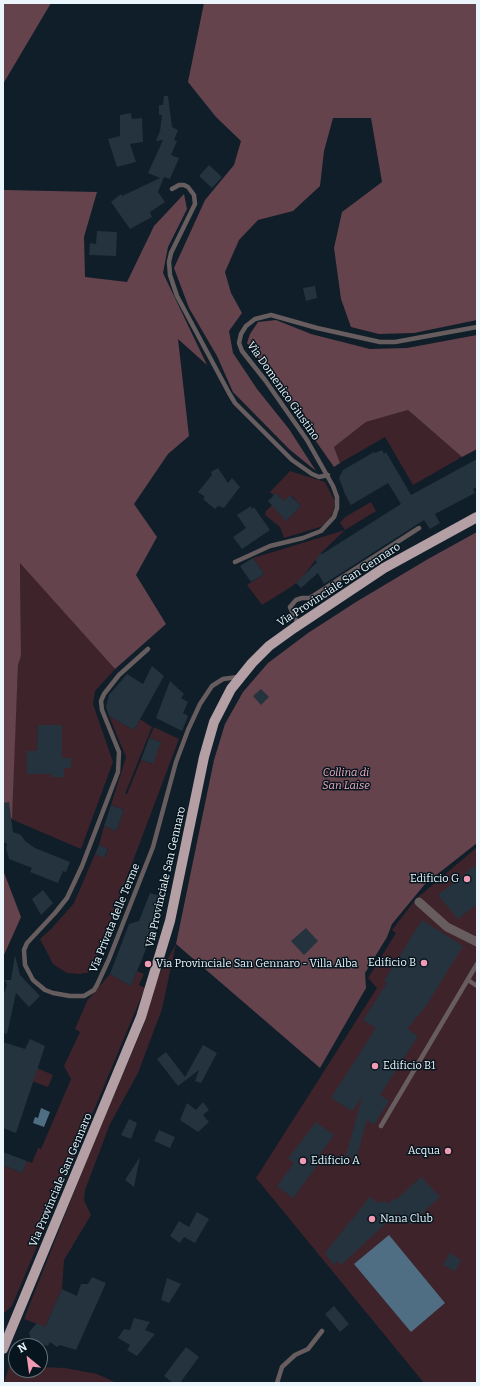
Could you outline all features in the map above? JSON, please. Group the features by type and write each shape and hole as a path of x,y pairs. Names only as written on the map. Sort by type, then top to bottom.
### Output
{"main road":[{"name":"Via Provinciale San Gennaro","path":"3,1349 141,1016 170,921 204,757 212,729 231,690 240,676 269,646 298,624 384,568 477,517"}],"street":[{"path":"419,902 447,927 477,942"}],"lane":[{"path":"172,189 179,185 188,187 194,195 195,204 169,262 170,275 177,296 229,393 235,403 292,460 312,474 319,477 328,476"},
{"name":"Via Domenico Giustino","path":"235,562 270,546 313,535 328,526 334,517 337,508 337,497 328,476 307,440 265,380 242,351 239,343 241,334 246,326 255,319 271,315 317,328 380,342 395,342 477,328"},
{"path":"298,624 290,607 296,600 310,598 419,528"},
{"name":"Via Privata delle Terme","path":"148,649 119,675 104,694 101,701 102,710 119,752 119,764 116,776 82,866 67,898 56,914 27,944 24,950 25,965 33,980 45,990 53,993 70,996 84,996 94,990 97,985 109,959 153,848 176,762 200,704 212,686 223,678 240,676"},
{"path":"382,1126 477,964"},
{"path":"468,980 477,986"},
{"path":"277,1383 282,1367 295,1355 308,1349 322,1331"}],"shaded area":[{"path":"408,410 462,457 413,485 385,437 340,463 334,447 366,422"},
{"path":"290,471 325,482 335,501 333,512 328,522 320,527 284,538 280,527 265,515 266,511 280,497 276,493 273,495 270,492","holes":["291,495 301,506 286,521 279,506"]},
{"path":"371,502 376,511 345,530 340,523 345,517"},
{"path":"345,530 321,553 301,579 262,605 247,585 264,574 253,558"},
{"path":"20,562 115,669 95,691 93,704 113,762 81,849 11,819 18,664 21,656","holes":["38,725 62,725 62,758 71,758 71,768 64,768 64,777 51,777 51,774 27,774 37,751"]},
{"path":"109,716 134,730 140,719 152,727 125,794 127,794 141,760 152,764 161,742 149,738 154,727 179,739 91,972 79,974 67,973 53,964 40,939 74,903 95,854 105,857 108,849 99,845 104,826 116,831 124,810 111,805 126,757"},
{"path":"477,847 477,1383 424,1383 256,1178 377,988 368,978 396,933 392,930 416,899"},
{"path":"176,944 162,1009 138,1073 110,1124 85,1190 84,1200 91,1215 64,1260 62,1289 45,1327 24,1319 91,1149 142,1029 158,976"},
{"path":"137,971 144,974 139,985 145,988 12,1306 3,1314 3,1165 22,1173 27,1161 32,1163 38,1148 41,1149 71,1079 64,1066 80,1032 75,1029 87,1001 110,974 131,986"},
{"path":"37,1068 53,1075 48,1087 29,1080"},
{"path":"48,1367 65,1368 97,1374 117,1383 4,1383 8,1370 8,1378 48,1378"}],"green space":[{"path":"3,3 51,3 3,84"},
{"path":"204,3 477,3 477,320 414,333 379,334 351,327 341,299 334,248 342,212 382,182 371,118 333,118 324,151 320,186 293,211 258,220 239,240 225,272 231,293 242,313 229,331 233,353 257,389 289,429 316,471 289,449 233,392 217,356 189,308 174,268 205,200 234,165 241,141 216,117 188,82"},
{"path":"3,189 97,192 84,237 85,277 127,282 154,226 184,194 187,209 168,247 163,273 207,365 178,339 189,436 168,454 134,504 157,537 136,575 166,624 115,669 20,563 21,656 18,665 12,818 3,819"},
{"path":"276,320 311,334 370,349 407,348 477,335 477,449 462,457 408,410 366,422 334,447 340,463 334,467 247,343 250,334 258,322"},
{"name":"Collina di San Laise","path":"477,532 477,843 425,884 392,924 387,937 365,973 366,988 320,1068 176,944 214,760 225,724 243,692 268,663 308,633 356,602"},
{"path":"3,870 21,917 3,957"}],"water":[{"path":"41,1108 50,1112 44,1127 33,1123 35,1117 38,1118"},
{"path":"389,1235 445,1303 411,1332 354,1264"}],"building":[{"path":"164,96 168,96 172,127 178,130 174,140 177,141 171,155 179,158 170,179 164,177 158,192 165,202 150,212 152,217 130,229 111,202 121,194 122,196 160,178 148,173 163,140 156,141 160,131 162,115 159,115 159,105 163,105"},
{"path":"131,113 132,119 142,118 143,142 130,144 136,162 117,167 108,139 120,136 120,115"},
{"path":"209,165 222,177 212,188 199,176"},
{"path":"97,231 117,232 116,256 89,255 90,243 96,244"},
{"path":"315,286 317,298 306,301 303,288"},
{"path":"382,450 384,454 386,452 411,495 477,459 477,487 473,489 475,493 435,514 440,523 430,529 424,520 324,584 318,573 301,588 296,583 317,562 315,560 321,553 322,554 401,504 388,483 351,505 339,478 343,470 374,452 375,453"},
{"path":"218,468 228,483 232,478 240,487 224,508 218,506 215,509 203,499 205,497 198,492 212,475 211,472"},
{"path":"276,493 284,501 290,495 301,506 286,521 268,501"},
{"path":"251,506 252,509 254,507 270,530 242,549 233,537 246,528 237,515"},
{"path":"253,558 264,574 251,582 240,566"},
{"path":"152,666 164,676 134,730 109,716 106,707 109,695 127,674 143,684"},
{"path":"170,681 184,694 181,698 188,702 183,713 188,716 182,731 156,718"},
{"path":"261,689 269,697 261,705 253,696"},
{"path":"38,725 62,725 62,758 71,758 71,768 64,768 64,777 51,777 51,774 27,774 27,751 37,751"},
{"path":"149,738 161,742 153,764 141,760"},
{"path":"9,802 13,832 21,835 25,841 35,848 70,862 66,872 63,871 58,883 30,872 32,868 9,859 6,848 7,844 3,842 3,803"},
{"path":"111,805 124,810 116,831 104,826"},
{"path":"99,845 108,849 104,858 95,854"},
{"name":"Edificio G","path":"477,864 477,904 458,919 438,895"},
{"path":"43,890 53,903 41,915 32,899"},
{"path":"150,893 163,897 153,946 148,944 131,986 110,974 129,924 139,921"},
{"path":"422,920 463,946 426,1006 407,1029 418,1036 380,1095 389,1101 374,1125 367,1120 356,1159 346,1156 362,1097 352,1111 331,1098 376,1028 363,1020 387,983 384,981"},
{"path":"306,928 318,941 304,955 291,941"},
{"path":"15,955 20,975 40,996 29,1007 16,993 7,1034 3,1033 3,997 7,984 4,980 11,980"},
{"path":"30,1039 45,1046 16,1133 3,1128 3,1042 25,1049"},
{"path":"203,1045 217,1053 201,1083 195,1081 199,1070 178,1086 157,1059 166,1052 185,1077"},
{"path":"203,1102 209,1110 203,1115 209,1122 198,1132 180,1120 187,1103 196,1110"},
{"path":"129,1119 137,1123 131,1139 121,1135"},
{"name":"Edificio A","path":"316,1122 334,1135 313,1164 317,1166 293,1198 277,1186 294,1163 288,1159"},
{"path":"159,1130 175,1137 170,1148 154,1141"},
{"path":"3,1152 27,1161 22,1173 3,1165"},
{"path":"140,1157 134,1187 125,1180"},
{"name":"Nana Club","path":"421,1177 440,1197 409,1225 398,1212 341,1265 337,1261 333,1265 325,1253 370,1197 378,1203 385,1201 388,1204 394,1198 396,1200"},
{"path":"197,1212 209,1219 195,1243 184,1237 180,1243 170,1236 179,1221 189,1227"},
{"path":"450,1253 461,1260 455,1271 443,1265"},
{"path":"92,1277 106,1283 76,1350 60,1345 57,1347 50,1342 48,1346 48,1338 30,1338 29,1332 37,1323 45,1327 62,1289 77,1296 81,1284 88,1284"},
{"path":"167,1278 181,1284 169,1303 161,1300"},
{"path":"334,1306 349,1324 340,1332 325,1314"},
{"path":"134,1318 150,1322 145,1330 155,1334 137,1356 127,1350 130,1345 118,1338 124,1329 130,1330"},
{"path":"186,1347 199,1357 180,1383 173,1383 164,1376"}],"place":[{"name":"Edificio G","path":"467,879"},
{"name":"Edificio B","path":"424,963"},
{"name":"Via Provinciale San Gennaro - Villa Alba","path":"148,964"},
{"name":"Edificio B1","path":"375,1066"},
{"name":"Acqua","path":"448,1151"},
{"name":"Edificio A","path":"303,1161"},
{"name":"Nana Club","path":"372,1219"}]}
